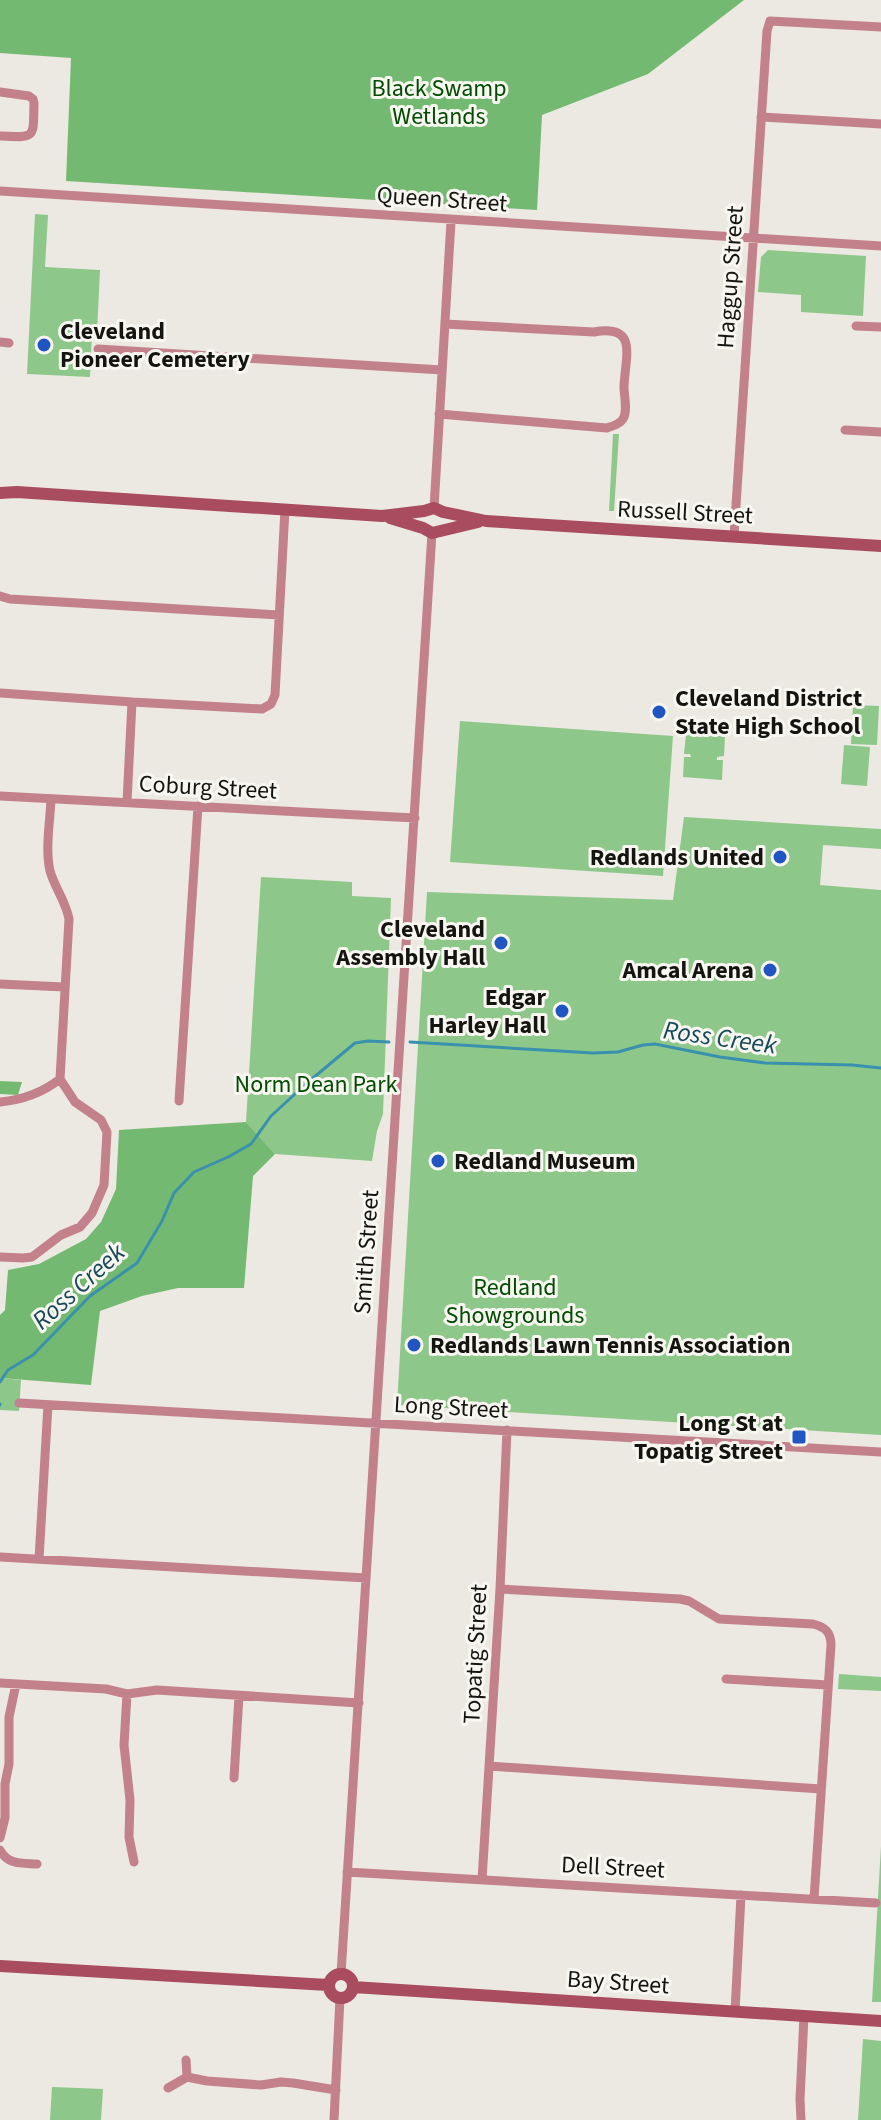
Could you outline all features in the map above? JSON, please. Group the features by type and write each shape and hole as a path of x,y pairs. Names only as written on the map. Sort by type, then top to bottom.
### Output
{"main road":[{"name":"Russell Street","path":"0,491 382,516 434,510 486,521 881,546"},
{"path":"434,510 446,519 432,530 421,519 434,510"},
{"name":"Russell Street","path":"382,516 432,530 486,521"},
{"path":"0,1966 328,1985"},
{"path":"341,1974 350,1978 353,1987 349,1995 340,1998 333,1996 328,1985 332,1977 341,1974"},
{"name":"Bay Street","path":"353,1987 881,2021"}],"street":[{"name":"Haggup Street","path":"734,536 767,31 770,21 881,27"},
{"path":"0,92 29,96 34,103 33,131 30,135 26,138 0,136"},
{"path":"761,117 881,124"},
{"name":"Queen Street","path":"0,191 881,246"},
{"path":"434,510 451,221"},
{"path":"439,414 607,428 617,425 625,412 627,352 621,334 612,330 594,332 445,324"},
{"path":"856,326 881,327"},
{"path":"98,349 442,370"},
{"path":"845,430 881,432"},
{"path":"0,693 262,709 271,704 275,695 285,509"},
{"name":"Smith Street","path":"341,1974 432,530"},
{"path":"0,596 279,615"},
{"path":"127,802 132,702"},
{"name":"Coburg Street","path":"0,796 415,818"},
{"path":"0,1257 32,1257 61,1235 80,1227 92,1213 104,1185 107,1132 101,1120 75,1102 60,1079 69,919 50,870 51,799"},
{"path":"179,1101 198,806"},
{"path":"0,984 64,987"},
{"path":"0,1102 19,1100 60,1079"},
{"name":"Long Street","path":"19,1403 881,1452"},
{"path":"39,1559 48,1405"},
{"name":"Topatig Street","path":"482,1880 507,1430"},
{"path":"0,1557 366,1578"},
{"path":"500,1589 680,1599 719,1619 821,1626 828,1631 831,1638 814,1899"},
{"path":"726,1679 828,1685"},
{"path":"0,1683 106,1689 127,1694 157,1690 359,1703"},
{"path":"0,1838 5,1818 9,1717 16,1684"},
{"path":"127,1694 124,1745 130,1800 129,1837 134,1862"},
{"path":"234,1778 239,1696"},
{"path":"489,1766 821,1789"},
{"path":"0,1850 5,1858 14,1863 37,1864"},
{"name":"Dell Street","path":"347,1872 876,1903"},
{"path":"735,2012 741,1895"},
{"path":"334,2120 340,1998"},
{"path":"801,2120 804,2016"},
{"path":"186,2060 187,2077"},
{"path":"168,2088 187,2077 261,2085 293,2083 336,2090"}],"green space":[{"name":"Black Swamp Wetlands","path":"0,0 744,0 648,74 542,115 537,210 66,181 71,58 0,53"},
{"path":"35,214 48,215 45,267 100,270 97,333 92,333 90,377 27,374"},
{"path":"768,250 866,256 863,316 801,312 801,295 758,292 761,257"},
{"path":"613,434 619,434 614,511 609,511"},
{"path":"853,705 879,706 877,745 851,744"},
{"path":"460,721 673,736 663,876 450,862"},
{"path":"686,734 725,736 724,756 717,757 717,760 723,760 722,780 683,777 684,757 691,757 684,754"},
{"path":"844,745 870,747 867,786 841,784"},
{"name":"Redland Showgrounds","path":"684,817 881,829 881,849 823,845 820,885 881,890 881,1435 397,1405 427,892 673,900"},
{"name":"Norm Dean Park","path":"261,877 352,882 352,896 391,898 383,1114 372,1161 275,1154 246,1122"},
{"path":"0,1081 22,1082 18,1095 0,1094"},
{"path":"246,1122 275,1154 253,1176 244,1288 178,1288 142,1296 100,1311 91,1385 0,1378 0,1315 5,1310 8,1270 39,1264 86,1239 101,1222 116,1189 119,1130"},
{"path":"0,1378 21,1380 19,1411 0,1410"},
{"path":"839,1674 881,1677 881,1691 838,1689"},
{"path":"881,1846 881,2002 872,2002"},
{"path":"863,2039 881,2041 881,2120 858,2120"},
{"path":"52,2087 103,2089 101,2120 50,2120"}],"waterway":[{"name":"Ross Creek","path":"0,1382 8,1370 33,1355 90,1296 137,1263 162,1221 174,1193 194,1172 251,1144 271,1116 355,1043 389,1042"},
{"name":"Ross Creek","path":"410,1042 593,1053 618,1052 655,1044 765,1063 881,1068"}],"place":[{"name":"Cleveland Pioneer Cemetery","path":"44,345"},
{"name":"Cleveland District State High School","path":"659,712"},
{"name":"Redlands United","path":"780,857"},
{"name":"Cleveland Assembly Hall","path":"501,943"},
{"name":"Amcal Arena","path":"770,970"},
{"name":"Edgar Harley Hall","path":"562,1011"},
{"name":"Redland Museum","path":"438,1161"},
{"name":"Redlands Lawn Tennis Association","path":"414,1345"},
{"name":"Long St at Topatig Street","path":"799,1437"}]}
